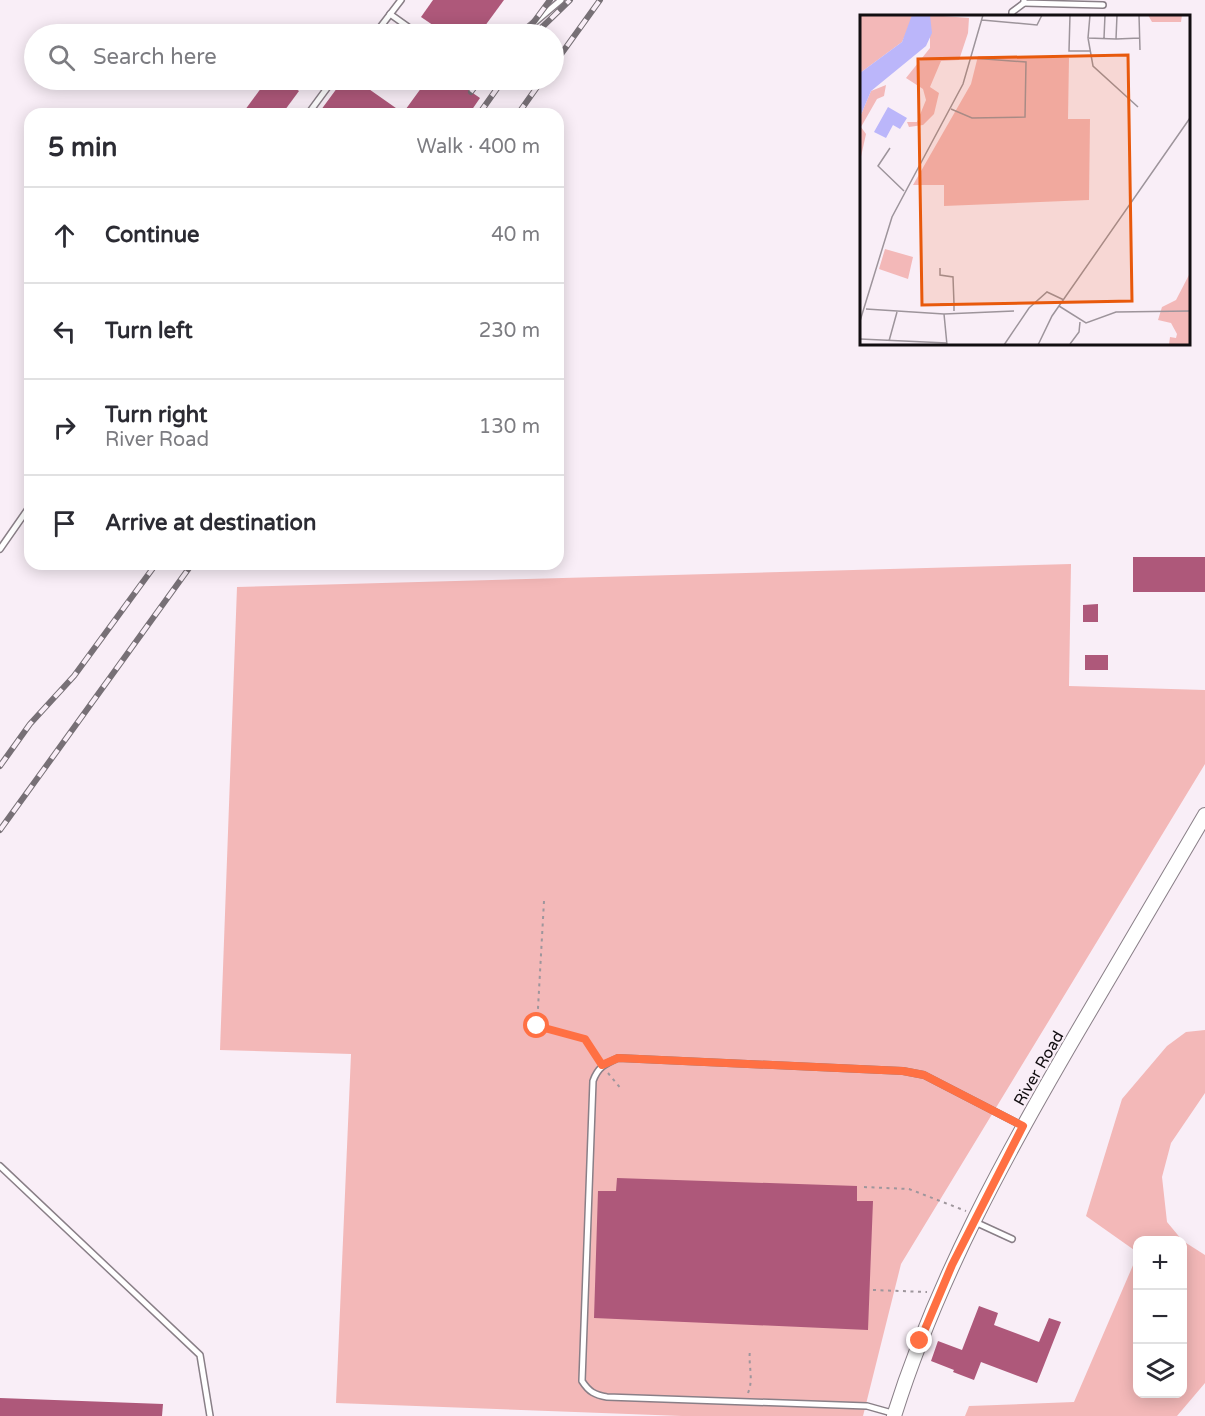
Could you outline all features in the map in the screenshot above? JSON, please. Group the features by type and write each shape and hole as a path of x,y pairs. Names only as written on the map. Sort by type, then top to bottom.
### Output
{"street":[{"name":"River Road","path":"894,1415 939,1293 1023,1126 1205,815"}],"lane":[{"path":"382,24 401,0"},
{"path":"533,24 561,0"},
{"path":"1012,15 1012,12 1024,2 1103,5"},
{"path":"390,14 404,24"},
{"path":"312,108 326,90"},
{"path":"0,549 24,515"},
{"path":"894,1415 867,1406 607,1397 595,1395 587,1389 582,1381 593,1081 596,1071 602,1065 618,1058 903,1071 924,1075 1023,1126"},
{"path":"0,1166 200,1355 210,1416"},
{"path":"975,1219 1012,1239"}],"path":[{"path":"544,901 537,1026 585,1039 622,1090"},
{"path":"864,1187 909,1189 975,1219"},
{"path":"873,1290 939,1293"},
{"path":"746,1402 752,1384 752,1375 748,1366 750,1350"}],"shaded area":[{"path":"1071,564 1069,686 1205,690 1205,764 901,1264 863,1416 682,1416 336,1403 351,1054 220,1050 237,587"},
{"path":"1205,1030 1205,1093 1171,1143 1162,1177 1167,1222 1179,1236 1133,1236 1133,1249 1086,1216 1122,1099 1167,1046 1186,1032"},
{"path":"1187,1244 1205,1255 1205,1383 1177,1416 965,1416 969,1406 1074,1402 1133,1265 1133,1398 1187,1398"}],"building":[{"path":"433,0 504,0 486,24 431,24 421,17"},
{"path":"260,90 299,91 286,108 246,108"},
{"path":"336,90 370,90 396,108 322,108"},
{"path":"420,90 468,90 480,98 473,108 407,108"},
{"path":"1133,557 1205,557 1205,592 1133,592"},
{"path":"1098,604 1098,622 1083,622 1083,605"},
{"path":"1085,655 1108,655 1108,670 1085,670"},
{"path":"617,1178 857,1186 857,1201 873,1201 868,1330 594,1318 598,1191 616,1191"},
{"path":"979,1306 998,1313 994,1325 1039,1342 1049,1318 1061,1322 1037,1383 981,1362 974,1380 931,1361 938,1341 962,1350"},
{"path":"0,1398 163,1404 162,1416 0,1416"}],"railway":[{"path":"532,24 550,0"},
{"path":"545,24 570,0"},
{"path":"564,50 600,0"},
{"path":"483,108 496,90"},
{"path":"522,108 535,90"},
{"path":"0,766 30,724 74,676 152,570"},
{"path":"0,830 188,570"}],"route":[{"path":"537,1026 585,1039 602,1065 618,1058 903,1071 924,1075 1023,1126 952,1265 920,1341"}]}
